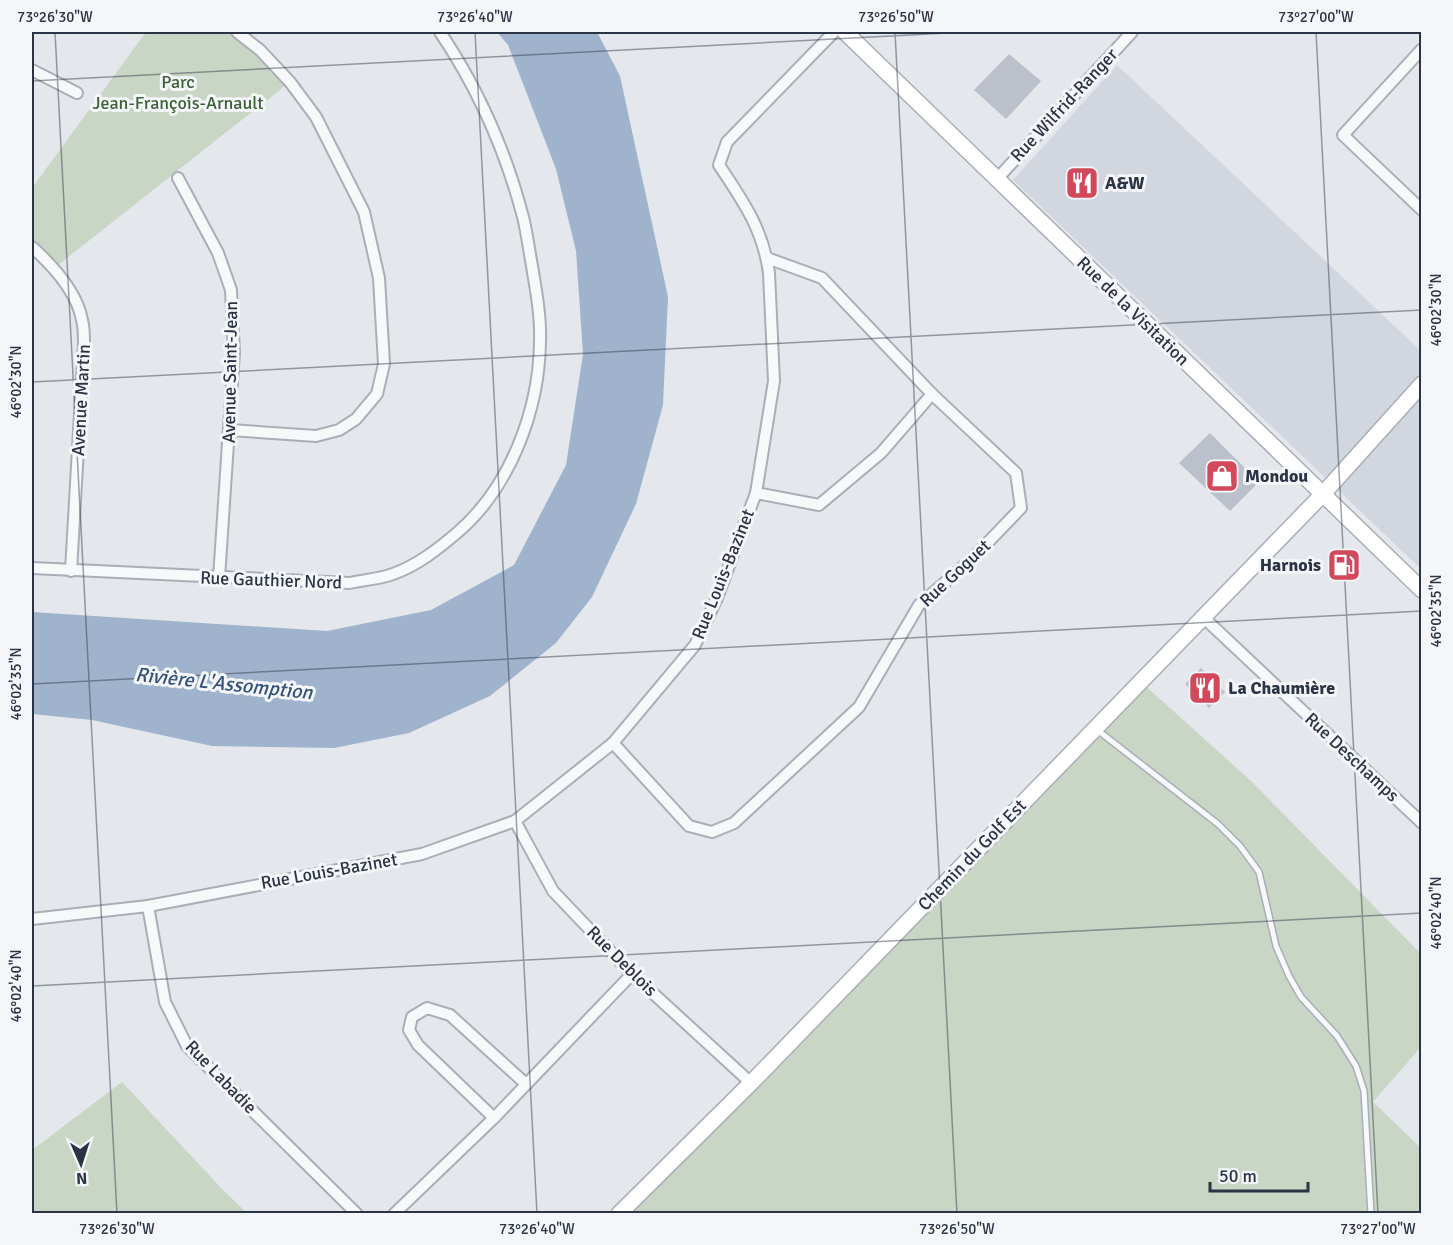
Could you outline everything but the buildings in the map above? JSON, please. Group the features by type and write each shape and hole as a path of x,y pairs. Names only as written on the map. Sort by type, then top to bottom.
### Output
{"street":[{"path":"230,430 316,436 339,430 356,419 377,394 384,364 379,278 364,212 316,117 290,82 260,50 237,32"},
{"name":"Rue Gauthier Nord","path":"32,568 349,583 393,574 432,555 468,524 487,503 504,478 519,443 534,392 540,342 536,287 523,217 492,126 469,79 440,32"},
{"name":"Rue Louis-Bazinet","path":"32,919 148,906 422,854 515,821 613,743 695,645 717,598 756,493 774,381 767,258 753,217 719,165 727,142 834,32"},
{"name":"Rue de la Visitation","path":"844,32 1422,590"},
{"name":"Rue Wilfrid-Ranger","path":"996,179 1132,32"},
{"path":"1422,49 1343,135 1422,210"},
{"path":"32,70 77,93"},
{"name":"Avenue Saint-Jean","path":"178,178 218,253 231,291 234,353 219,578"},
{"name":"Avenue Martin","path":"32,248 53,269 74,298 82,319 84,343 71,571"},
{"name":"Rue Goguet","path":"613,743 689,826 712,832 734,823 859,706 919,605 972,558 1021,508 1016,473 932,394 822,278 767,258"},
{"name":"Chemin du Golf Est","path":"619,1214 751,1083 1322,495 1422,384"},
{"path":"756,493 819,505 881,453 932,394"},
{"name":"Rue Deschamps","path":"1203,616 1422,823"},
{"name":"Rue Deblois","path":"515,821 553,891 632,974 751,1083"},
{"name":"Rue Labadie","path":"148,906 165,1002 187,1046 357,1214"},
{"path":"394,1214 494,1118 632,974"},
{"path":"494,1118 418,1046 409,1030 412,1017 427,1008 450,1015 526,1084"}],"lane":[{"path":"1095,728 1218,824 1240,846 1259,872 1276,946 1289,976 1301,997 1336,1036 1356,1066 1364,1091 1371,1214"}],"shaded area":[{"path":"1117,65 1421,351 1421,569 1013,180"}],"green space":[{"name":"Parc Jean-François-Arnault","path":"146,32 237,32 290,82 53,269 32,247 32,188"},
{"path":"1140,681 1251,781 1421,954 1421,1047 1373,1102 1421,1148 1421,1213 615,1214"},
{"path":"122,1082 247,1213 32,1213 32,1150"}],"water":[{"name":"Rivière L'Assomption","path":"497,32 597,32 620,76 668,297 663,405 636,504 592,597 556,643 490,696 409,733 334,748 212,746 92,720 32,714 32,612 327,631 431,610 514,565 566,465 583,354 576,251 556,169 508,45"}],"place":[{"name":"A&W","path":"1082,183"},
{"name":"Mondou","path":"1222,476"},
{"name":"Harnois","path":"1344,565"},
{"name":"La Chaumière","path":"1205,688"}]}
